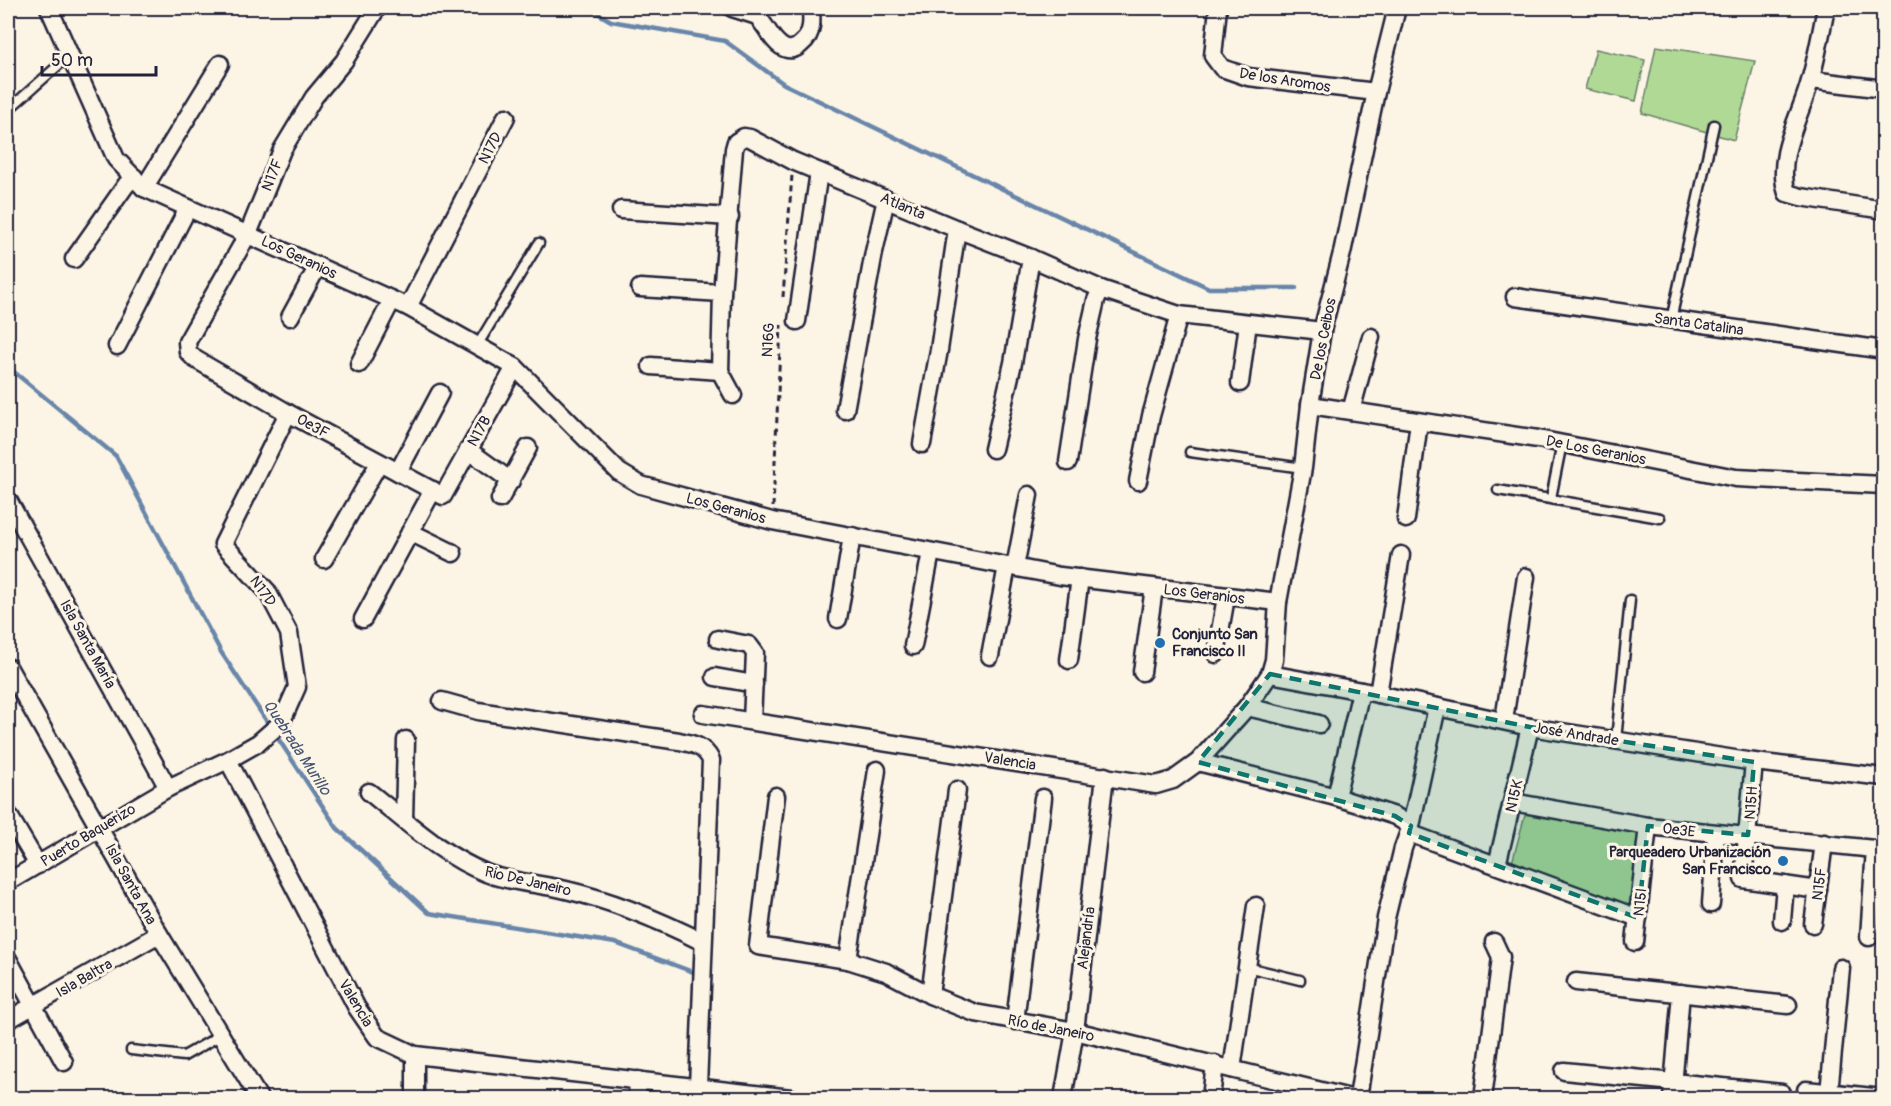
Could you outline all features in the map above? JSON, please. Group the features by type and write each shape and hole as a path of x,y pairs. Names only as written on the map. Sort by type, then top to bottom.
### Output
{"street":[{"path":"49,8 116,159 139,183"},
{"name":"N17F","path":"188,352 187,342 248,234 282,150 314,97 344,61 376,8"},
{"path":"732,8 757,12 776,43 785,49 801,44 810,31 811,8"},
{"name":"De los Aromos","path":"1218,8 1213,56 1222,68 1248,77 1376,92"},
{"name":"De los Ceibos","path":"1270,674 1274,660 1278,602 1303,468 1322,331 1342,253 1376,92 1397,8"},
{"path":"1826,8 1810,80 1786,158 1784,183 1787,193 1801,197 1884,210"},
{"path":"74,259 126,185 139,183 220,64"},
{"path":"1810,80 1884,89"},
{"name":"N17D","path":"408,307 506,117"},
{"name":"Atlanta","path":"733,395 720,371 722,293 734,149 739,139 750,138 793,161 957,230 1031,258 1101,289 1179,315 1322,331"},
{"path":"790,318 819,172"},
{"name":"Los Geranios","path":"139,183 188,208 408,307 516,367 619,472 641,485 772,521 1011,567 1154,588 1278,602"},
{"path":"845,410 886,199"},
{"path":"117,346 188,208"},
{"path":"621,210 730,217"},
{"path":"922,444 957,230"},
{"path":"993,449 1013,363 1031,258"},
{"path":"290,317 318,266"},
{"path":"640,288 722,293"},
{"path":"1068,462 1087,339 1096,300 1101,289"},
{"name":"Santa Catalina","path":"1515,297 1884,350"},
{"path":"359,364 392,300"},
{"path":"1138,481 1150,416 1179,315"},
{"path":"1240,382 1248,323"},
{"path":"1351,411 1371,337"},
{"name":"Oe3F","path":"188,352 195,359 288,413 438,493"},
{"path":"651,366 720,371"},
{"name":"N17B","path":"363,620 410,532 468,450 516,367"},
{"path":"398,472 440,393"},
{"name":"De Los Geranios","path":"1310,405 1562,443 1736,478 1884,485"},
{"name":"N17D","path":"228,760 258,743 281,723 297,687 289,633 267,591 223,544 288,413"},
{"path":"1406,519 1419,422"},
{"path":"500,499 528,448"},
{"path":"468,450 511,481"},
{"path":"324,559 379,463"},
{"path":"990,656 1029,495"},
{"name":"Isla Santa María","path":"8,500 168,788"},
{"path":"410,532 453,553"},
{"path":"838,619 852,536"},
{"path":"913,646 931,552"},
{"path":"1378,694 1401,555"},
{"path":"1504,720 1526,577"},
{"path":"1069,660 1080,578"},
{"path":"1142,672 1154,588"},
{"path":"1216,654 1226,597"},
{"path":"718,639 749,645 753,648 755,653 752,721"},
{"name":"Isla Santa Ana","path":"8,667 159,934 259,1098"},
{"name":"Valencia","path":"703,714 1156,785 1173,780 1198,762 1247,707 1270,674"},
{"name":"José Andrade","path":"1270,674 1378,694 1530,727 1754,762 1884,777"},
{"path":"715,677 754,684"},
{"path":"1336,797 1361,691"},
{"path":"442,701 478,711 678,741 706,750 711,760 703,942 705,1091"},
{"path":"1247,707 1319,724"},
{"path":"1358,1098 1386,918 1403,848 1410,830 1437,707"},
{"name":"N15K","path":"1497,865 1530,727"},
{"path":"404,820 406,740"},
{"path":"168,788 228,760"},
{"name":"Valencia","path":"228,760 357,1008 377,1037 415,1055 638,1080 744,1096"},
{"path":"1198,762 1336,797 1395,816 1410,830 1638,918"},
{"name":"N15H","path":"1754,762 1743,879 1785,885"},
{"path":"848,960 877,770"},
{"name":"Alejandría","path":"1063,1098 1075,1031 1105,776"},
{"name":"Puerto Baquerizo","path":"8,882 168,788"},
{"path":"930,994 957,789"},
{"name":"Rio De Janeiro","path":"369,792 446,853 487,874 567,890 614,903 670,925 703,942"},
{"name":"Río de Janeiro","path":"776,796 758,946 848,960 886,972 975,1013 1075,1031 1350,1098"},
{"path":"1015,1021 1043,798"},
{"name":"Oe3E","path":"1512,802 1648,826 1879,850"},
{"path":"8,814 38,865"},
{"name":"N15I","path":"1635,942 1648,826"},
{"path":"1711,904 1716,834"},
{"name":"N15F","path":"1813,924 1824,843"},
{"path":"1869,936 1879,850"},
{"path":"1782,921 1785,885 1818,890"},
{"path":"1232,1069 1256,906"},
{"name":"Isla Baltra","path":"8,1020 159,934"},
{"path":"1483,1098 1501,957 1494,942"},
{"path":"8,959 64,1062"},
{"path":"1829,1093 1841,968"},
{"path":"1576,982 1788,1005"},
{"path":"1673,1091 1681,993"},
{"path":"415,1055 416,1098"},
{"path":"1211,1098 1215,1065"},
{"path":"1564,1071 1673,1091 1782,1093"},
{"path":"637,1098 638,1080"},
{"path":"1806,1090 1883,1098"},
{"path":"744,1096 790,1098"}],"lane":[{"path":"8,110 70,55"},
{"path":"1671,320 1714,125"},
{"path":"477,346 539,243"},
{"path":"1551,498 1562,443"},
{"path":"1190,452 1303,468"},
{"path":"1498,490 1660,518"},
{"path":"1616,740 1630,600"},
{"path":"1247,968 1300,980"},
{"path":"131,1050 184,1056 220,1035"}],"path":[{"name":"N16G","path":"783,304 793,161"},
{"name":"N16G","path":"772,521 790,318"}],"highlighted area":[{"path":"1270,674 1530,727 1754,762 1748,835 1648,826 1638,918 1409,833 1411,826 1395,816 1198,762"}],"green space":[{"path":"1656,46 1755,61 1734,140 1642,113"},
{"path":"1596,49 1645,60 1636,101 1585,89"},
{"path":"1528,804 1648,826 1638,918 1510,870"}],"waterway":[{"path":"589,8 611,21 725,41 784,84 1209,288 1296,288"},
{"name":"Quebrada Murillo","path":"8,367 116,456 221,652 337,828 429,913 615,943 693,972"}],"place":[{"name":"Conjunto San Francisco II","path":"1160,643"},
{"name":"Parqueadero Urbanización San Francisco","path":"1783,861"}]}
